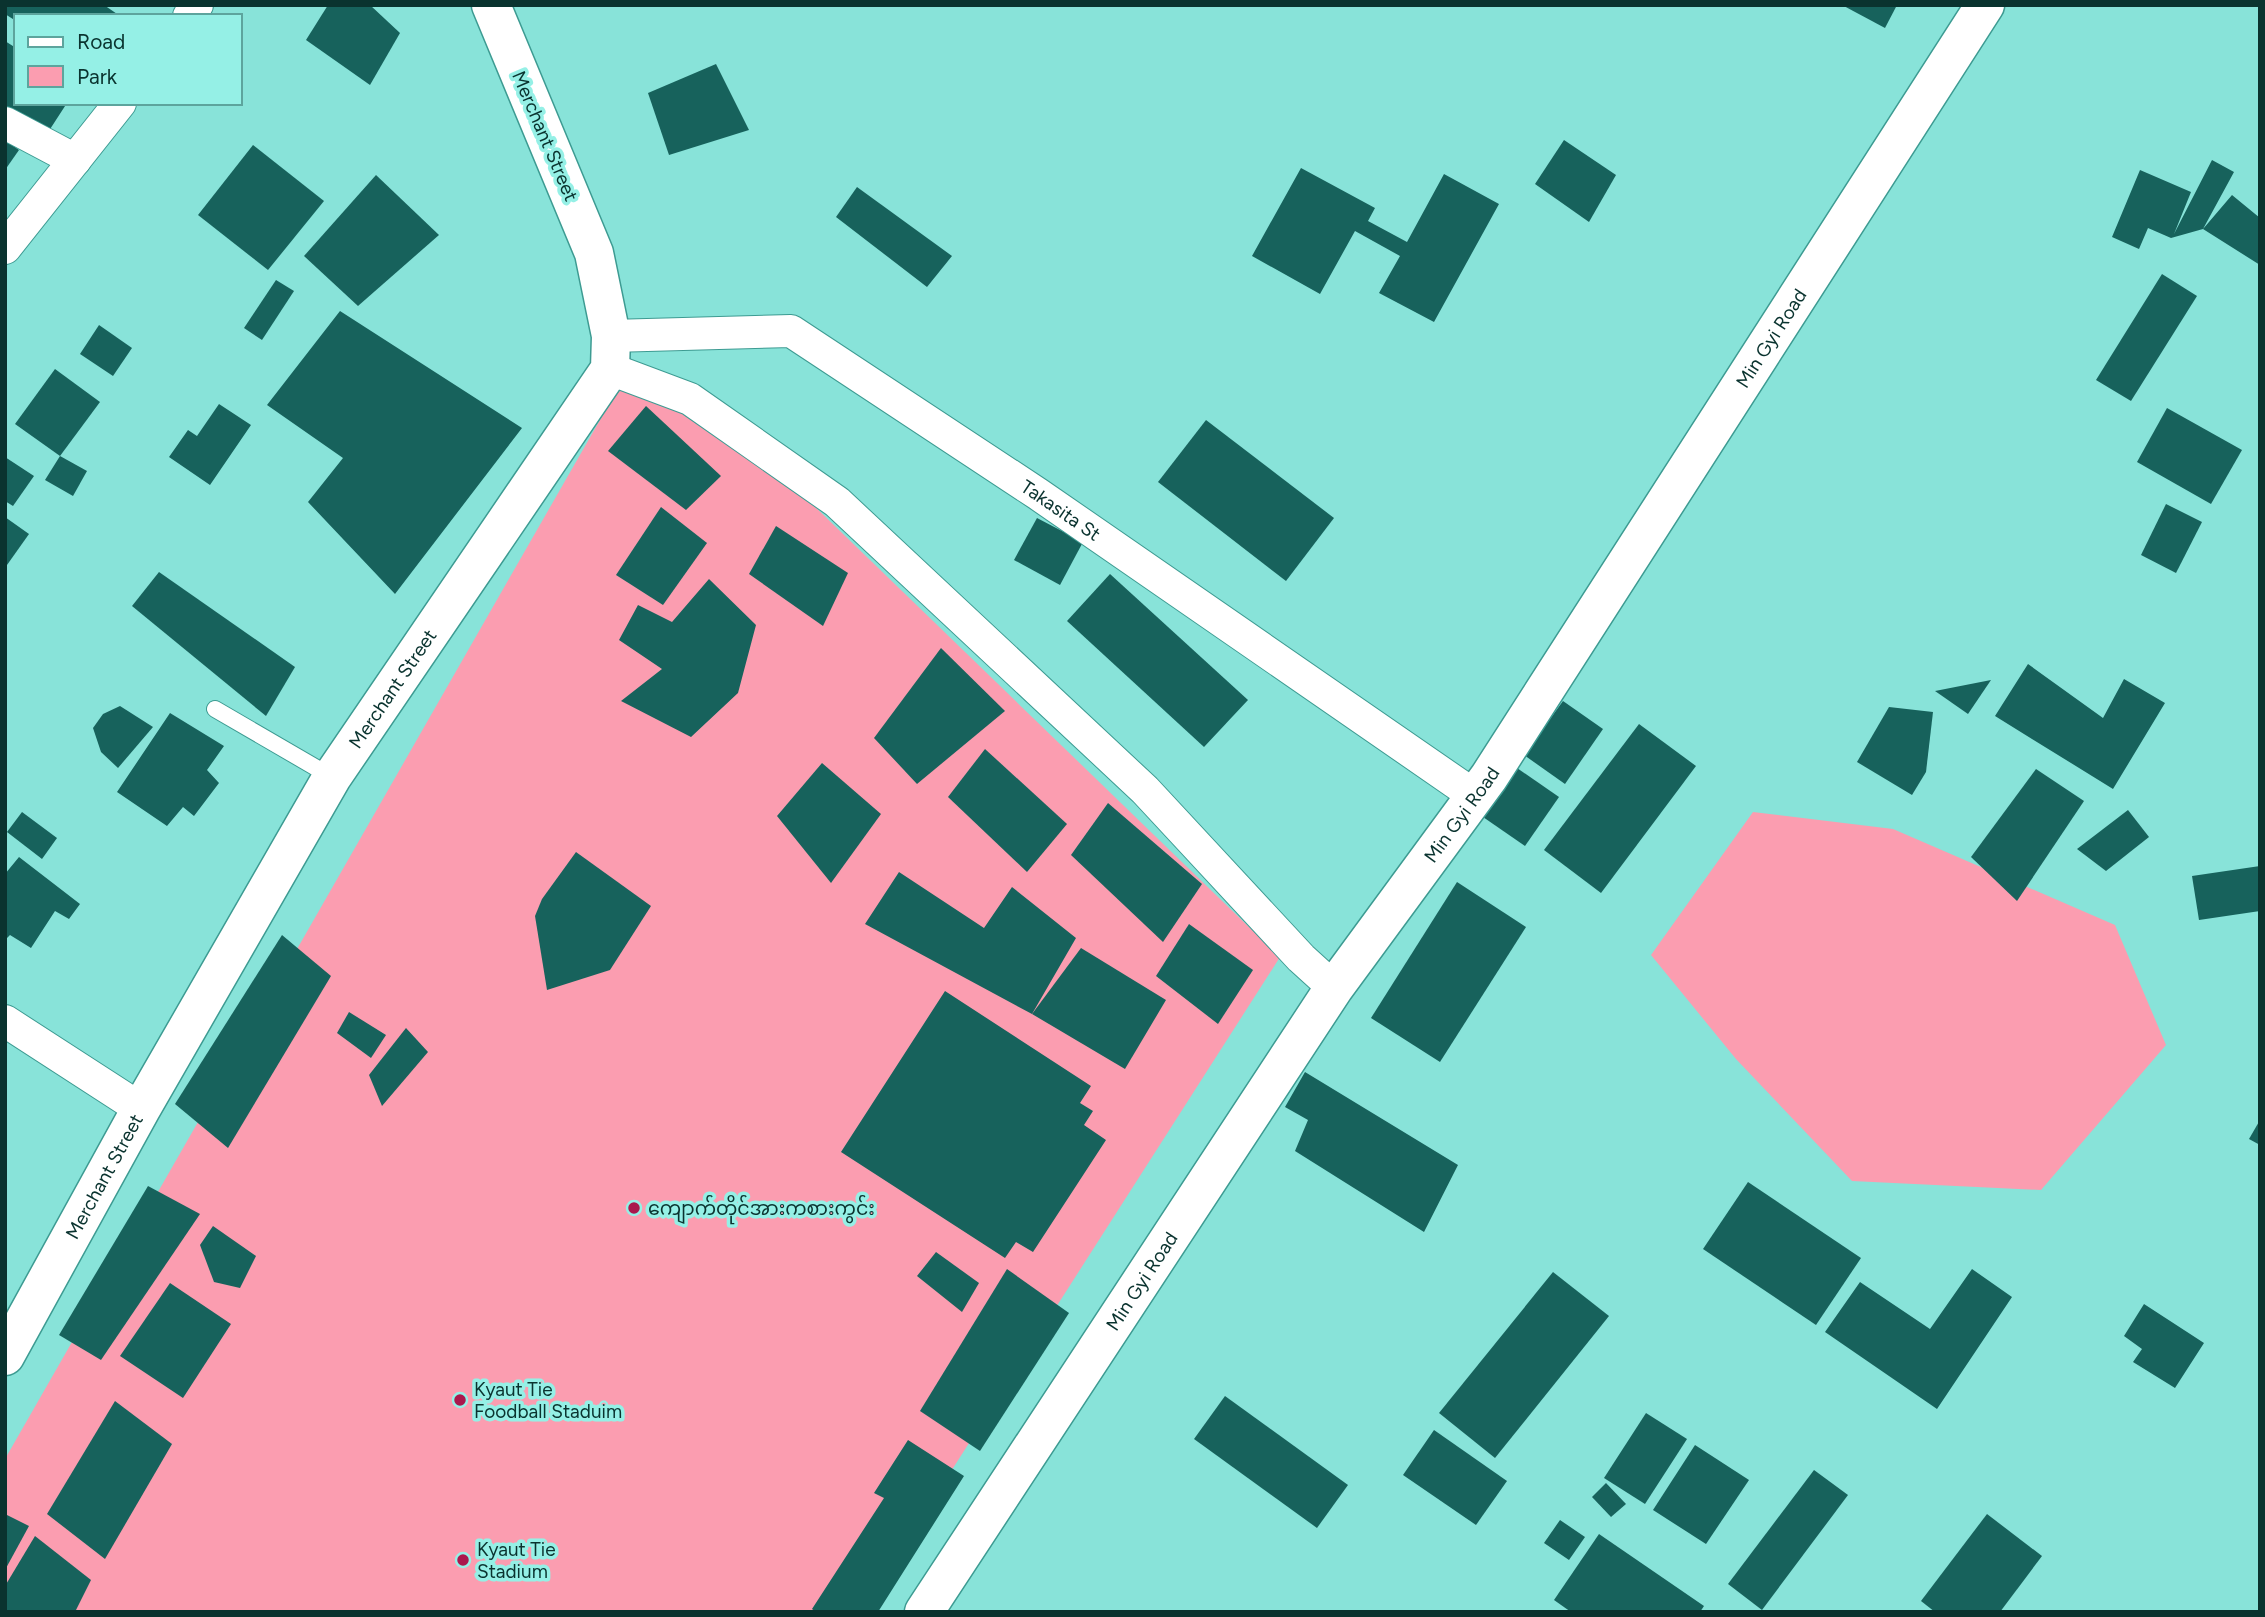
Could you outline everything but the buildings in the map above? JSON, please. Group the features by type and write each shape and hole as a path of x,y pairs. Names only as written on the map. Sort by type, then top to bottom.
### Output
{"main road":[{"name":"Merchant Street","path":"5,1356 141,1109 332,777 610,353 594,253 491,5"},
{"name":"Min Gyi Road","path":"924,1612 1334,988 1475,796 1985,5"}],"street":[{"path":"5,248 118,105"},
{"path":"5,123 75,160"},
{"name":"Takasita St","path":"610,353 792,331 1038,494 1475,796"},
{"path":"610,353 690,399 837,502 1145,790 1301,958 1334,988"},
{"path":"5,1021 141,1109"}],"lane":[{"path":"215,709 332,777"}],"green space":[{"name":"ကျောက်တိုင်အားကစားကွင်း","path":"683,379 1280,957 861,1612 5,1612 5,1459 616,392"},
{"path":"1753,812 1893,829 2115,925 2166,1045 2041,1190 1852,1181 1736,1059 1651,955"}],"place":[{"name":"ကျောက်တိုင်အားကစားကွင်း","path":"634,1208"},
{"name":"Kyaut Tie Foodball Staduim","path":"460,1400"},
{"name":"Kyaut Tie Stadium","path":"463,1560"}]}
